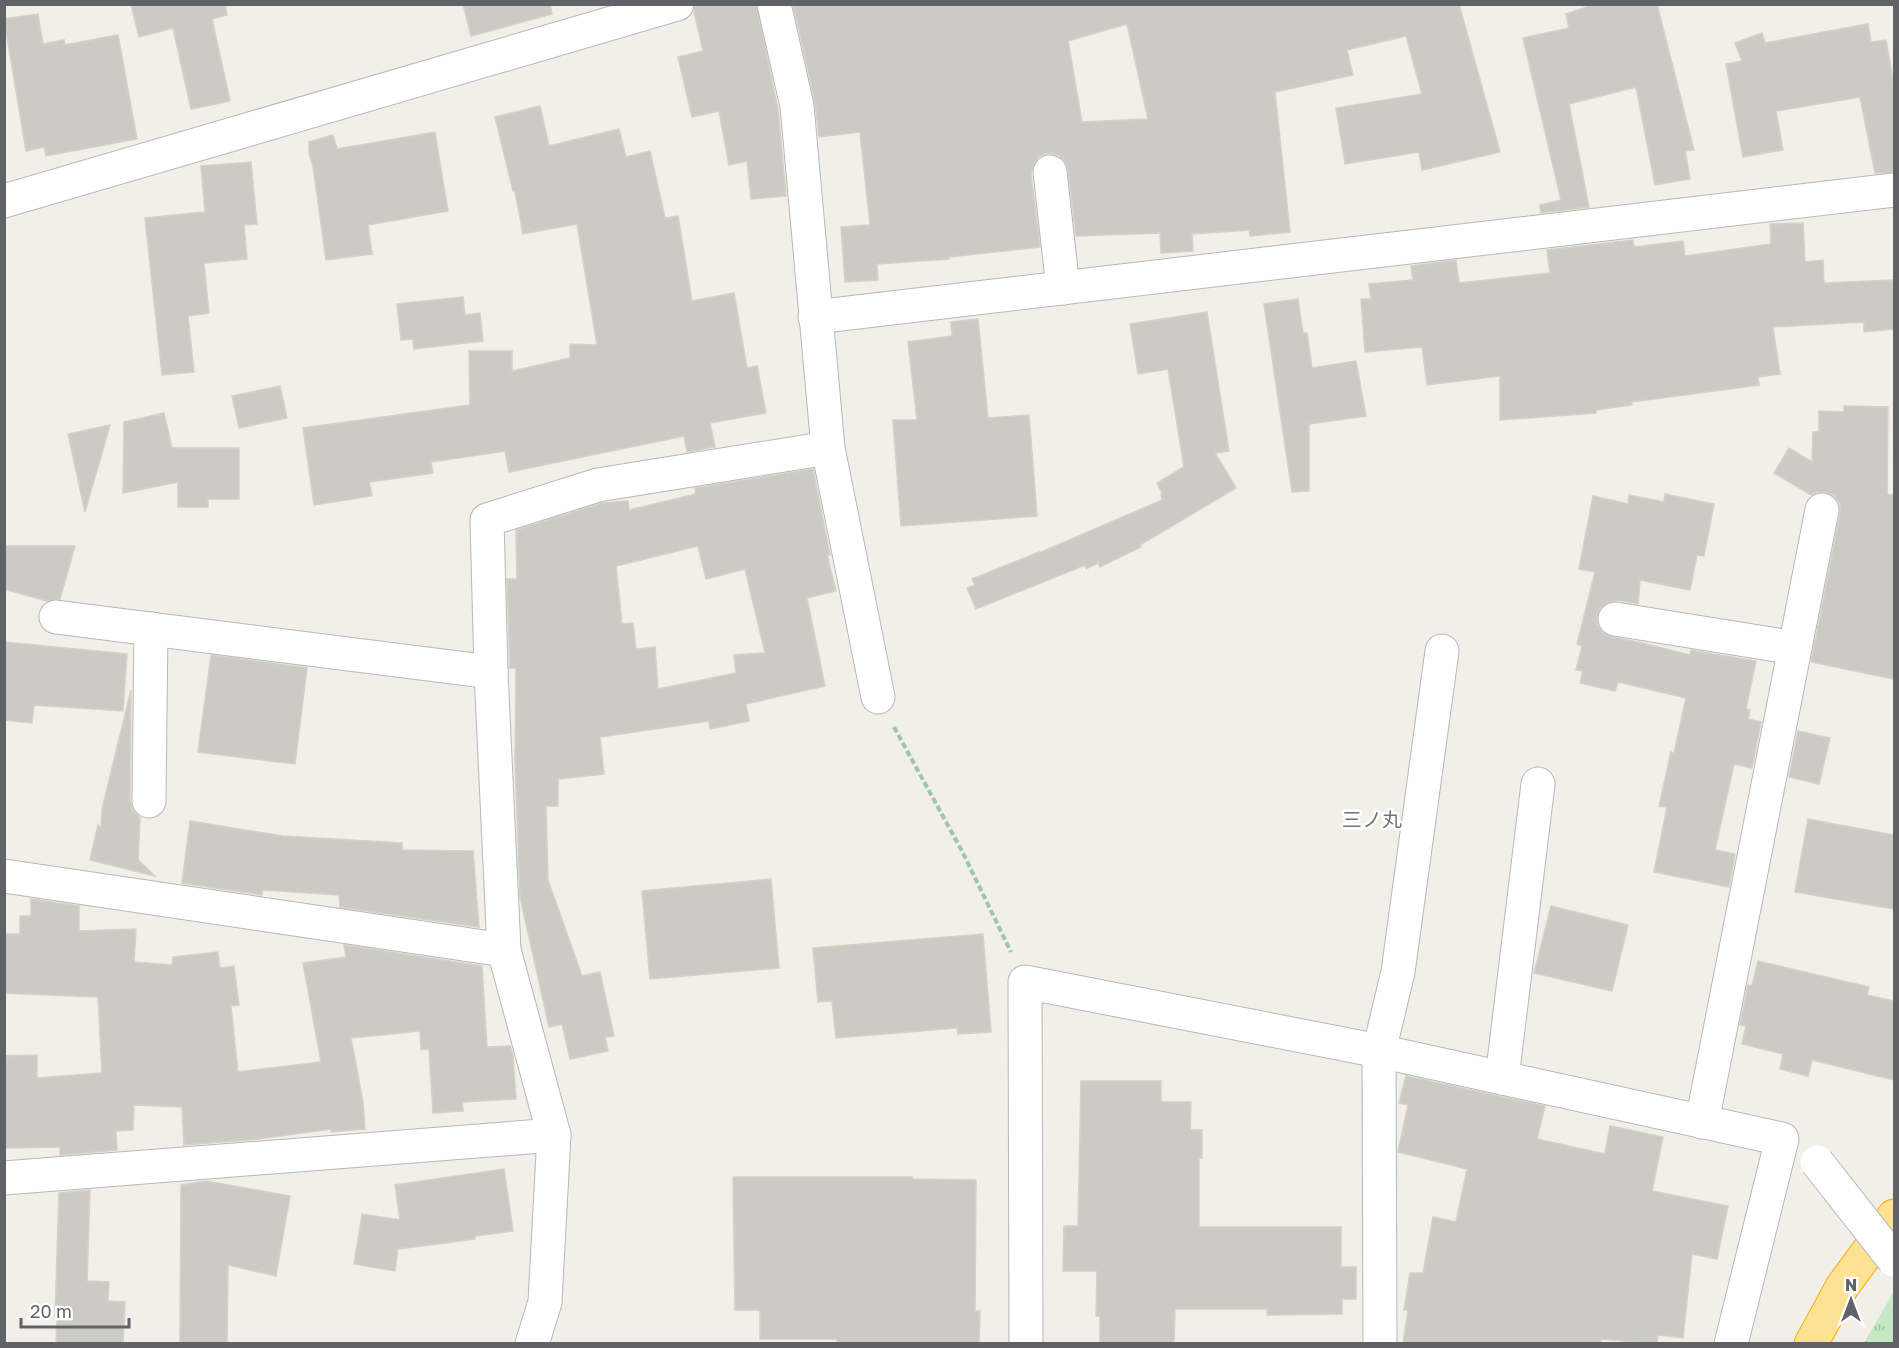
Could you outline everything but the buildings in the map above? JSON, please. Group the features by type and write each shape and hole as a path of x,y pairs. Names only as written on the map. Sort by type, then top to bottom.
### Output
{"highway":[{"path":"1811,1344 1842,1287 1894,1216"}],"street":[{"path":"4,201 677,4"},
{"path":"774,4 797,106 828,448 878,697"},
{"path":"1050,172 1063,288"},
{"path":"815,317 1894,190"},
{"path":"532,1344 545,1302 554,1135 504,950 491,672 487,520 598,485 828,448"},
{"path":"1702,1122 1822,510"},
{"path":"56,617 491,672"},
{"path":"1615,619 1795,648"},
{"path":"149,801 151,629"},
{"path":"1380,1344 1379,1051 1398,972 1442,651"},
{"path":"1502,1078 1538,784"},
{"path":"4,876 504,950"},
{"path":"1026,1344 1025,982 1379,1051 1782,1139 1805,1146 1894,1260"},
{"path":"4,1178 554,1135"},
{"path":"1731,1344 1782,1139"}],"path":[{"path":"878,697 962,851 1025,982"}],"green space":[{"path":"1894,1291 1894,1343 1864,1343"}],"district":[{"name":"三ノ丸","path":"1372,819"}]}
